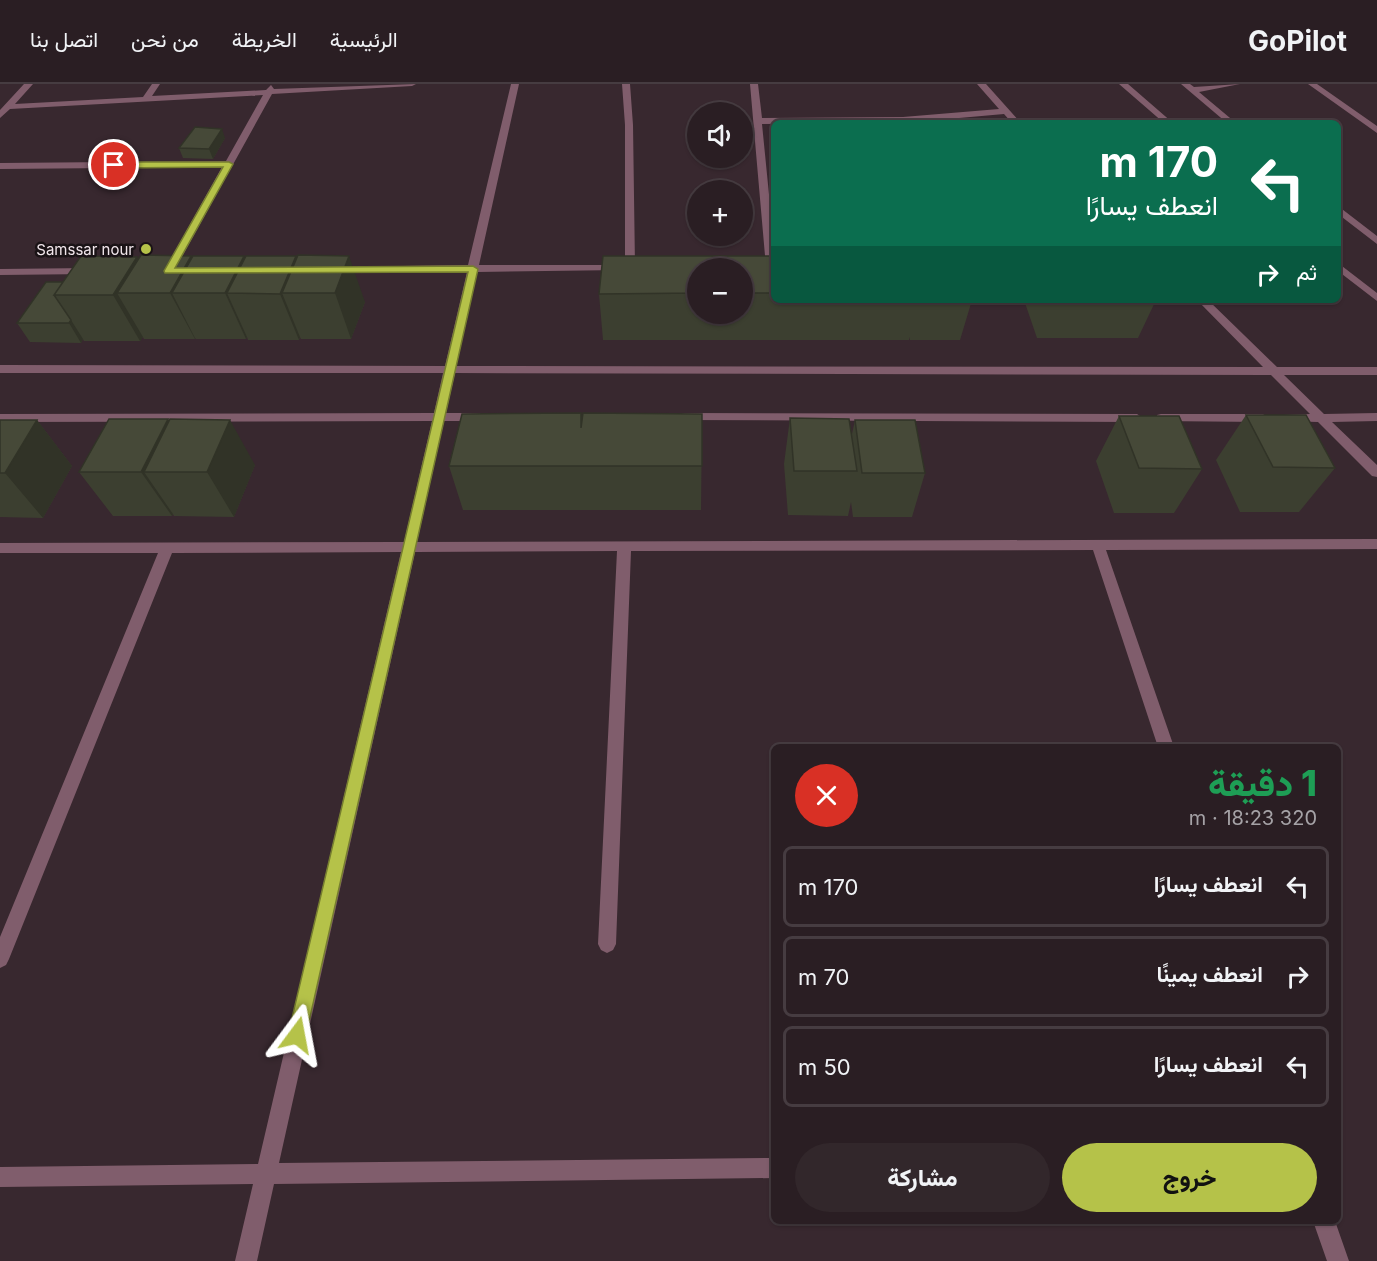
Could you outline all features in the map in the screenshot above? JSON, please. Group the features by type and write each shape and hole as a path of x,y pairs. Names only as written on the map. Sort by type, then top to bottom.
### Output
{"street":[{"path":"0,115 28,84"},
{"path":"146,99 156,84"},
{"path":"8,107 271,89 412,84"},
{"path":"246,1261 437,417 515,84"},
{"path":"626,84 630,135 630,267"},
{"path":"754,84 769,191 771,242"},
{"path":"981,84 1014,120"},
{"path":"1123,84 1165,120"},
{"path":"1188,87 1236,84"},
{"path":"1312,84 1377,130"},
{"path":"1188,87 1228,120"},
{"path":"180,271 163,271 229,164 271,89"},
{"path":"903,120 1004,111"},
{"path":"758,121 771,121"},
{"path":"0,166 229,164"},
{"path":"1341,211 1377,241"},
{"path":"321,270 642,267"},
{"path":"759,267 771,267"},
{"path":"1341,268 1377,298"},
{"path":"0,272 101,272"},
{"path":"1205,303 1377,473"},
{"path":"0,369 449,367 1377,370"},
{"path":"0,418 497,417"},
{"path":"676,417 1377,417"},
{"path":"1097,543 1165,744"},
{"path":"0,548 1097,543 1377,544"},
{"path":"607,944 624,546"},
{"path":"0,959 167,548"},
{"path":"0,1177 771,1168"},
{"path":"1325,1224 1338,1261"}],"building":[{"path":"195,127 222,129 209,149 179,148"},
{"path":"141,255 191,256 170,293 117,293"},
{"path":"298,255 349,256 335,293 282,293"},
{"path":"81,256 137,257 113,295 54,295"},
{"path":"193,256 244,256 225,293 172,293"},
{"path":"246,256 296,256 280,294 227,293"},
{"path":"603,256 771,256 771,293 753,293 753,258 687,258 687,293 599,294"},
{"path":"46,282 63,282 54,295 71,320 69,323 17,323"},
{"path":"581,413 581,428 583,413 702,414 702,466 449,466 462,414"},
{"path":"1246,415 1306,415 1335,468 1273,467"},
{"path":"1119,416 1179,416 1202,469 1139,468"},
{"path":"790,418 849,419 857,471 794,471"},
{"path":"109,419 168,419 141,472 79,472"},
{"path":"170,419 230,420 207,472 144,472"},
{"path":"0,420 37,420 5,473 0,473"},
{"path":"855,420 915,420 925,473 862,473"}],"place":[{"name":"Samssar nour","path":"146,249"}],"route":[{"path":"114,165 229,164 169,271 473,269 437,417 297,1035"}]}
